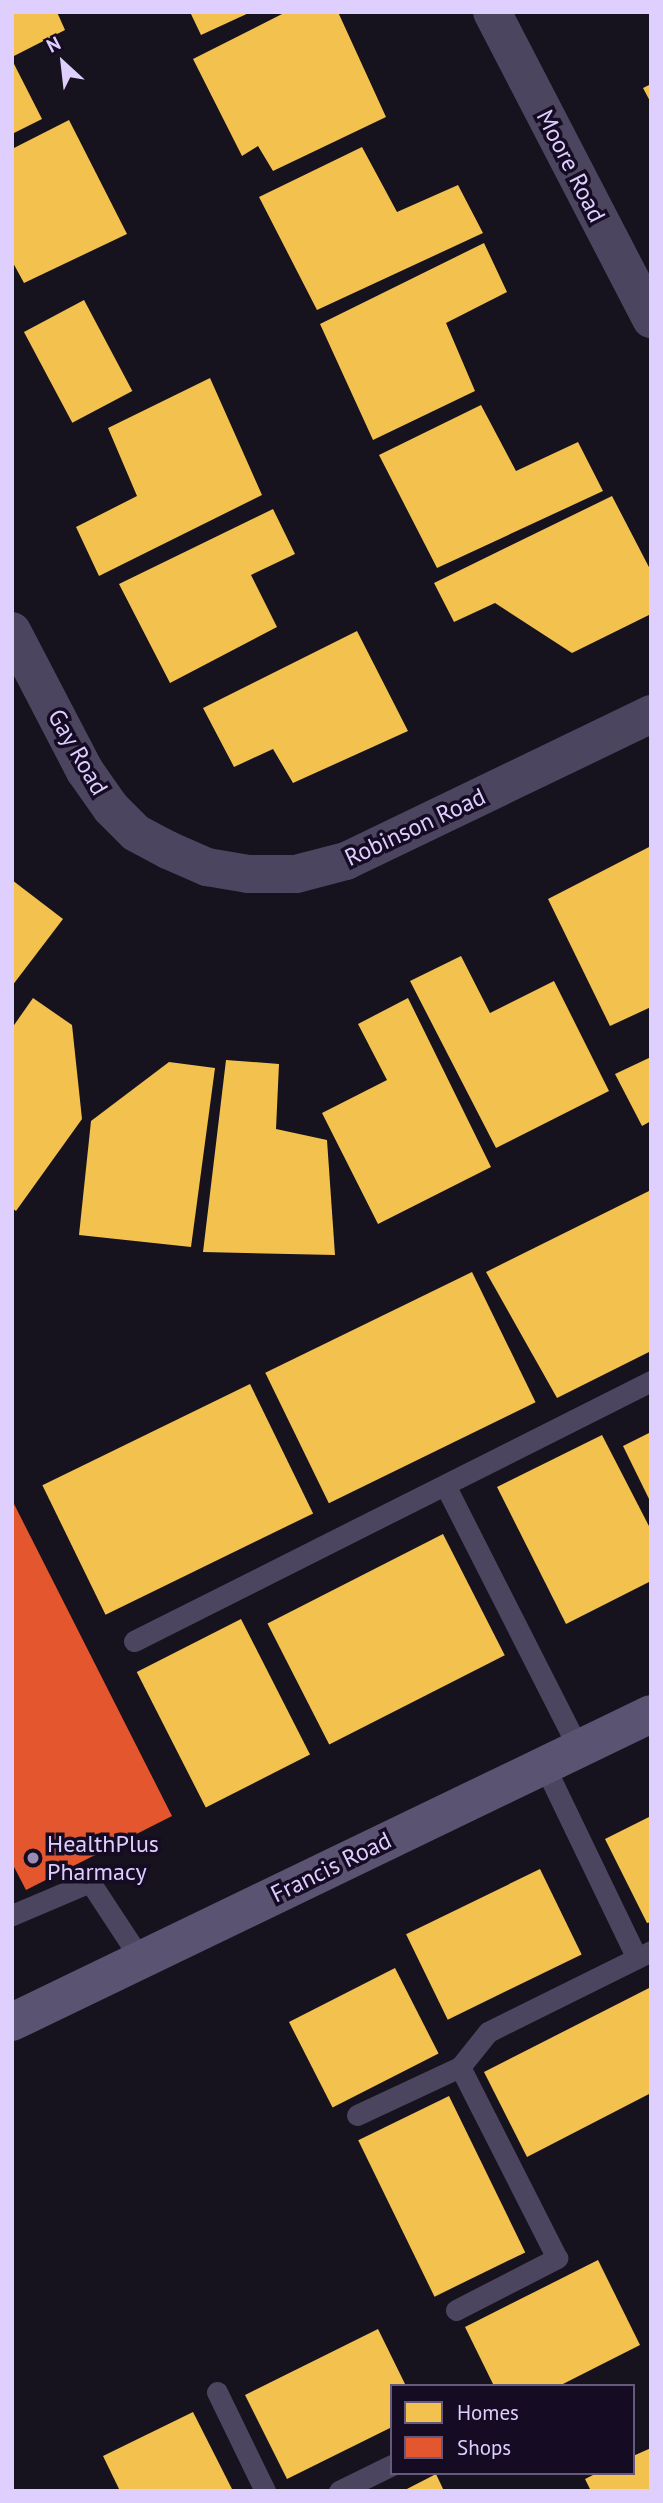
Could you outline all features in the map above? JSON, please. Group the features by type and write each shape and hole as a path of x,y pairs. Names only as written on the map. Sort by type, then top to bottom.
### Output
{"street":[{"name":"Moore Road","path":"492,12 651,319"},
{"name":"Gay Road","path":"12,631 85,771 136,833 168,850"},
{"name":"Robinson Road","path":"168,850 207,867 248,874 296,874 346,862 651,714"},
{"name":"Francis Road","path":"12,2022 139,1958 651,1714"}],"lane":[{"path":"134,1641 651,1381"},
{"path":"445,1485 579,1749"},
{"path":"357,2115 460,2067 488,2032 644,1955 544,1765"},
{"path":"12,1915 90,1882 139,1958"},
{"path":"456,2310 557,2258 460,2067"},
{"path":"217,2392 265,2491"},
{"path":"340,2491 390,2466"}],"building: Homes":[{"path":"12,12 57,12 65,30 12,57"},
{"path":"190,12 251,12 201,35"},
{"path":"286,12 338,12 386,117 273,171 258,146 242,156 193,59"},
{"path":"12,60 42,119 12,134"},
{"path":"651,84 651,103 643,88"},
{"path":"69,120 127,234 24,283 12,261 12,149"},
{"path":"362,147 397,212 458,185 483,233 317,310 259,197"},
{"path":"484,243 507,292 446,323 475,391 373,440 320,324"},
{"path":"84,300 132,391 72,423 24,332"},
{"path":"210,378 262,495 99,576 76,527 137,496 108,428"},
{"path":"481,405 516,471 578,442 603,491 437,568 379,455"},
{"path":"612,496 651,571 651,614 572,653 495,603 454,622 434,583"},
{"path":"273,509 295,554 251,575 277,627 170,683 119,584"},
{"path":"357,631 408,731 293,783 273,749 234,767 203,708"},
{"path":"651,846 651,1007 610,1026 548,899"},
{"path":"12,880 63,919 12,986"},
{"path":"461,956 490,1013 554,981 609,1091 496,1148 410,981"},
{"path":"33,998 72,1025 82,1119 16,1211 12,1208 12,1028"},
{"path":"408,998 491,1167 378,1224 322,1113 387,1080 358,1024"},
{"path":"651,1057 651,1121 642,1126 615,1074"},
{"path":"226,1060 279,1064 276,1129 327,1140 335,1255 203,1252"},
{"path":"169,1062 215,1068 191,1247 79,1235 91,1121"},
{"path":"651,1190 651,1351 557,1398 486,1272"},
{"path":"472,1272 536,1402 329,1503 265,1373"},
{"path":"250,1384 313,1513 106,1615 42,1485"},
{"path":"651,1432 651,1503 623,1446"},
{"path":"602,1435 651,1530 651,1581 566,1624 497,1487"},
{"path":"443,1534 505,1655 329,1745 267,1623"},
{"path":"241,1619 310,1754 206,1808 137,1672"},
{"path":"651,1816 651,1922 647,1923 605,1839"},
{"path":"540,1869 582,1954 448,2020 406,1934"},
{"path":"395,1968 439,2054 333,2108 289,2022"},
{"path":"651,1987 651,2093 527,2157 484,2072"},
{"path":"449,2096 525,2252 434,2297 358,2140"},
{"path":"598,2260 640,2345 563,2384 493,2384 465,2327"},
{"path":"378,2329 405,2384 390,2384 390,2428 287,2479 245,2395"},
{"path":"193,2412 233,2491 120,2491 103,2456"},
{"path":"651,2448 651,2491 591,2491 585,2479 593,2475 635,2475 635,2455"},
{"path":"436,2475 444,2491 403,2491"}],"building: Shops":[{"path":"12,1500 172,1816 26,1890 12,1863"}],"place":[{"name":"HealthPlus Pharmacy","path":"33,1858"}]}
